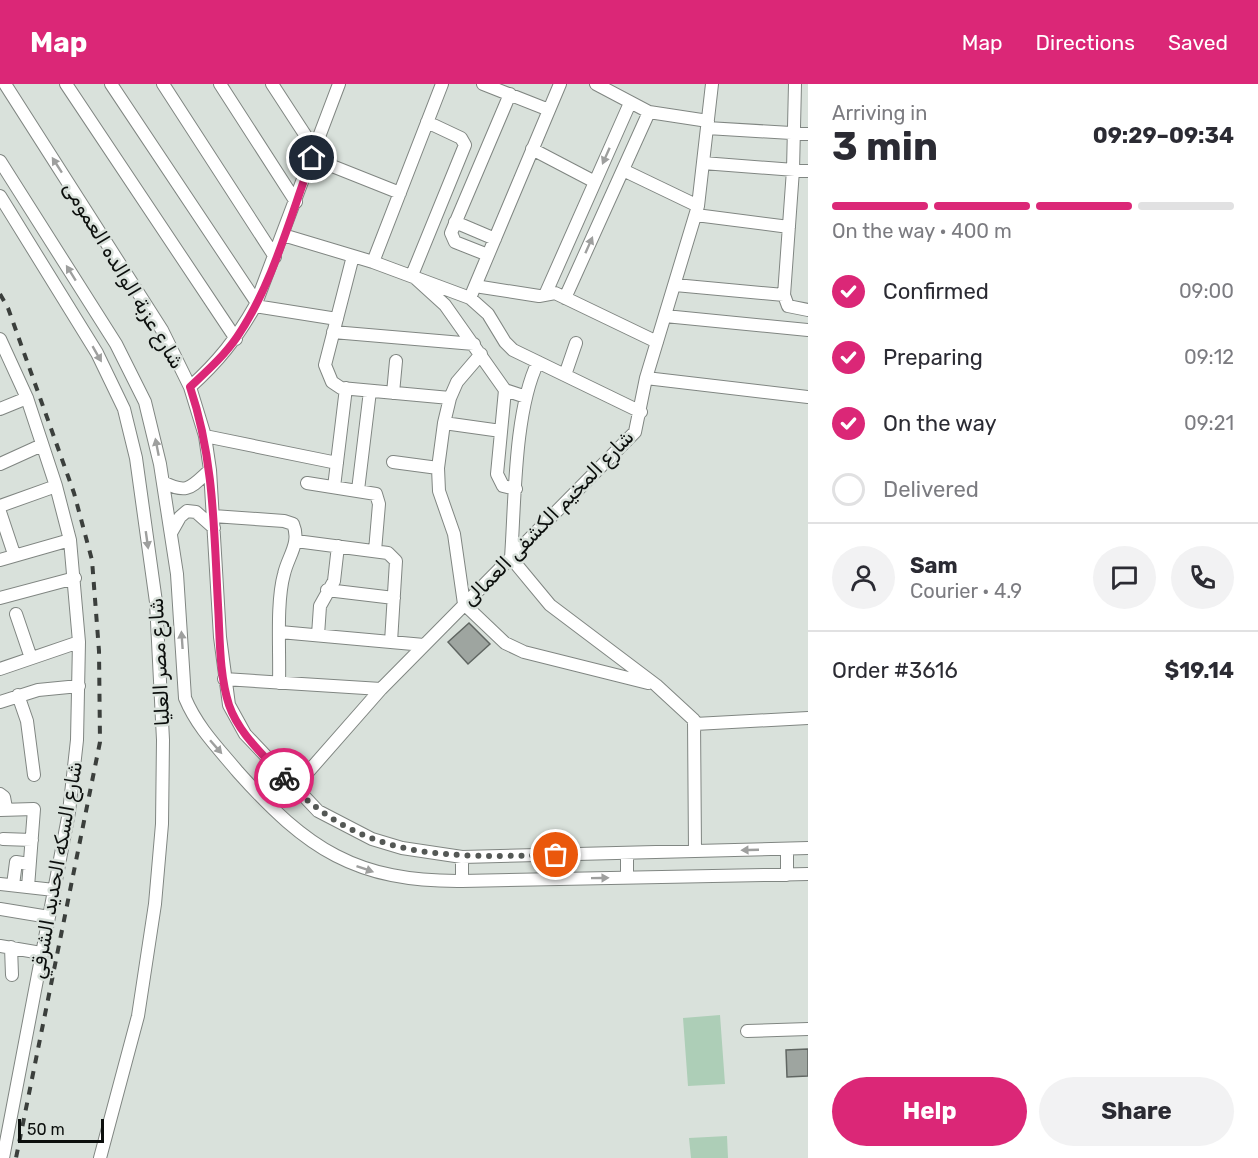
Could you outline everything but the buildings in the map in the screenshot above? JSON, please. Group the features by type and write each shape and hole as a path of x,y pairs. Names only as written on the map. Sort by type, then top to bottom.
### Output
{"street":[{"name":"شارع عزبة الوالده العمومى","path":"4,84 162,330 190,387 205,436 210,471 224,679 229,705 244,734 318,811 372,839 412,850 462,857 808,848"},
{"path":"66,84 236,339"},
{"path":"111,84 256,304 337,319"},
{"path":"163,84 275,257"},
{"path":"220,84 296,202"},
{"path":"272,84 314,154 400,193"},
{"path":"325,84 334,98"},
{"path":"190,387 216,363 236,339 256,304 339,84"},
{"path":"373,262 442,84"},
{"path":"483,84 549,110"},
{"path":"470,298 560,84"},
{"name":"شارع المخيم الكشفى العمالى","path":"294,788 381,689 635,432 641,412 646,378 697,211 712,84"},
{"path":"795,84 793,170 784,295 788,306 808,310"},
{"path":"605,86 630,103 650,112 707,124 808,134"},
{"path":"488,255 455,242 451,236 453,226 510,94"},
{"path":"545,294 630,103"},
{"path":"565,298 650,112"},
{"path":"412,275 465,145 461,138 427,122"},
{"path":"532,149 595,182"},
{"name":"شارع مصر العليا","path":"0,161 116,344 145,402 154,432 171,532 181,615 184,698"},
{"path":"703,163 808,171"},
{"path":"623,170 697,211 789,227"},
{"name":"شارع مصر العليا","path":"0,196 97,353 124,409 136,458 156,602 162,699 162,824 151,941 129,1054 100,1158"},
{"path":"434,222 495,239"},
{"path":"283,236 373,262 470,298 488,314 505,342 513,350 641,412"},
{"path":"353,256 325,365 327,375 332,382 346,388 450,398"},
{"path":"412,275 445,305 505,390 526,397"},
{"path":"675,285 784,295"},
{"path":"476,286 539,296 555,293 657,342"},
{"path":"665,316 808,330"},
{"path":"333,332 477,349"},
{"name":"شارع السكه الحديد الشرقي","path":"1,342 27,398 56,486 70,540 79,642 79,686 72,795 3,1158"},
{"path":"565,375 576,343"},
{"path":"477,349 450,398 438,468 439,491 454,534 464,604 505,643 524,652 656,685"},
{"path":"393,393 396,361"},
{"path":"538,362 526,397 511,558 550,605 688,712 695,724 695,851"},
{"path":"646,378 808,396"},
{"path":"334,487 346,388"},
{"path":"505,390 497,474 503,486 516,489"},
{"path":"358,490 370,391"},
{"path":"0,409 27,398"},
{"path":"124,409 145,402"},
{"path":"444,423 501,431"},
{"path":"205,436 337,463"},
{"path":"0,464 42,445"},
{"path":"393,462 438,468"},
{"path":"163,482 178,489 186,489 210,471"},
{"path":"307,483 371,492 378,498 375,551"},
{"path":"0,506 56,486"},
{"path":"171,532 180,517 187,511 196,512 214,522 289,522 295,529 296,541 282,581 279,682"},
{"path":"0,512 14,554"},
{"path":"0,560 14,554 70,540"},
{"path":"296,541 388,553 396,561 391,642"},
{"path":"318,635 320,606 334,581 338,546"},
{"path":"0,598 75,578"},
{"path":"327,590 394,598"},
{"path":"16,615 31,658"},
{"path":"280,632 424,645"},
{"path":"0,669 79,642"},
{"path":"224,679 381,689"},
{"path":"0,702 18,695 79,686"},
{"path":"18,695 32,748 34,775"},
{"path":"162,699 184,698 200,727 272,810 312,843 350,863 382,875 408,880 462,881 808,874"},
{"path":"695,724 808,718"},
{"path":"0,794 4,797 3,809 33,808 28,887"},
{"path":"3,839 32,840"},
{"path":"787,849 787,875"},
{"path":"627,853 627,878"},
{"path":"462,857 462,881"},
{"path":"13,885 16,862 29,864"},
{"path":"0,884 54,890"},
{"path":"0,909 49,916"},
{"path":"12,975 5,946 41,953"},
{"path":"747,1031 808,1029"}],"green space":[{"path":"720,1015 725,1084 688,1086 683,1018"},
{"path":"727,1136 728,1158 691,1158 689,1138"}],"railway":[{"path":"0,294 8,308 74,493 92,560 99,651 100,742 16,1158"}],"way so far":[{"path":"284,778 318,811 358,833 402,848 462,857 556,855"}],"route":[{"path":"284,778 244,734 229,705 220,637 210,471 205,436 190,387 216,363 237,338 255,306 312,158"}]}
